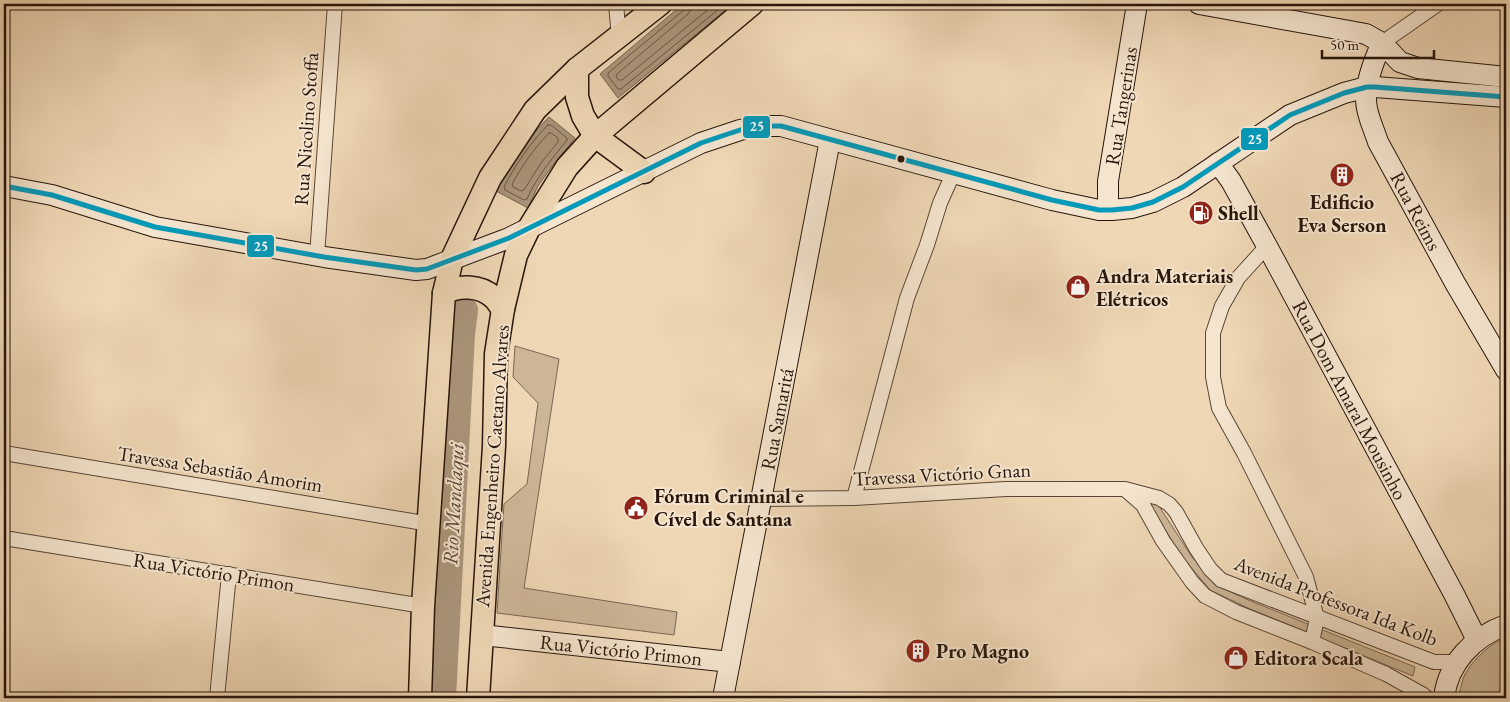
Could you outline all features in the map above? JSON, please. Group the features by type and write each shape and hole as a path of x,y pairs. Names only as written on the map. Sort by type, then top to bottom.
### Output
{"main road":[{"path":"420,698 423,606 444,294 452,260 490,178 534,110 577,69 660,4"},
{"name":"Avenida Engenheiro Caetano Alvares","path":"478,698 494,446 496,354 503,309 516,255 529,228 567,167 595,136 752,4"},
{"name":"Rua Tangerinas","path":"1108,210 1108,181 1137,4"},
{"path":"1199,4 1366,34 1382,43 1400,62 1418,68 1506,77"},
{"name":"Rua Reims","path":"1382,43 1375,58 1367,88 1366,102 1378,142 1455,283 1506,370"},
{"path":"577,69 577,97 583,116 595,136 644,172"},
{"path":"4,186 52,195 155,227 317,256 416,270 427,269 509,238 701,143 740,130 760,126 781,126 1052,200 1099,210 1108,210 1132,208 1153,202 1183,187 1290,115 1344,93 1367,88 1390,88 1506,97"},
{"name":"Rua Samaritá","path":"724,698 830,140"},
{"name":"Rua Dom Amaral Mousinho","path":"1218,163 1231,181 1267,246 1450,585 1477,640"},
{"path":"444,294 458,288 478,290 492,296 503,309"},
{"path":"1444,698 1448,678 1466,650 1477,640 1506,625"},
{"name":"Rua Victório Primon","path":"482,634 730,662"}],"street":[{"name":"Rua Nicolino Stoffa","path":"317,256 335,4"},
{"path":"616,4 619,37"},
{"path":"1382,43 1438,4"},
{"path":"854,498 907,298 927,245 940,203 953,174"},
{"path":"1267,246 1238,278 1222,306 1212,333 1213,377 1219,408 1244,453 1306,577 1317,618 1312,642"},
{"name":"Travessa Sebastião Amorim","path":"4,453 430,524"},
{"name":"Travessa Victório Gnan","path":"762,500 854,498 1006,489 1125,489"},
{"path":"1125,489 1143,505 1175,558 1192,582 1206,596 1236,612 1386,674 1427,698"},
{"name":"Avenida Professora Ida Kolb","path":"1125,489 1160,498 1169,504 1176,512 1210,569 1222,580 1434,662 1457,662"},
{"name":"Rua Victório Primon","path":"4,538 423,606"},
{"path":"218,698 228,574"}],"shaded area":[{"path":"515,346 559,359 524,588 677,612 674,635 497,613 504,504 527,484 538,403 513,377"},
{"path":"1147,503 1157,503 1192,557 1215,585 1415,667 1413,676 1250,609 1210,590 1185,560"},
{"path":"1506,638 1506,698 1458,698 1463,679 1475,660 1493,644"}],"water":[{"path":"683,4 733,4 618,98 600,74"},
{"path":"549,117 575,138 538,186 528,208 496,191 520,152"}],"waterway":[{"name":"Rio Mandaqui","path":"442,698 461,334 464,310"}],"transit line":[{"name":"25","path":"4,186 52,195 155,227 324,257 416,270 427,269 509,238 701,143 740,130 760,126 781,126 1052,200 1099,210 1112,210 1132,208 1153,202 1183,187 1290,115 1344,93 1367,87 1375,87 1506,97"}],"place":[{"name":"Edificio Eva Serson","path":"1342,175"},
{"name":"Shell","path":"1201,213"},
{"name":"Andra Materiais Elétricos","path":"1078,287"},
{"name":"Fórum Criminal e Cível de Santana","path":"636,508"},
{"name":"Pro Magno","path":"918,651"},
{"name":"Editora Scala","path":"1236,658"}]}
